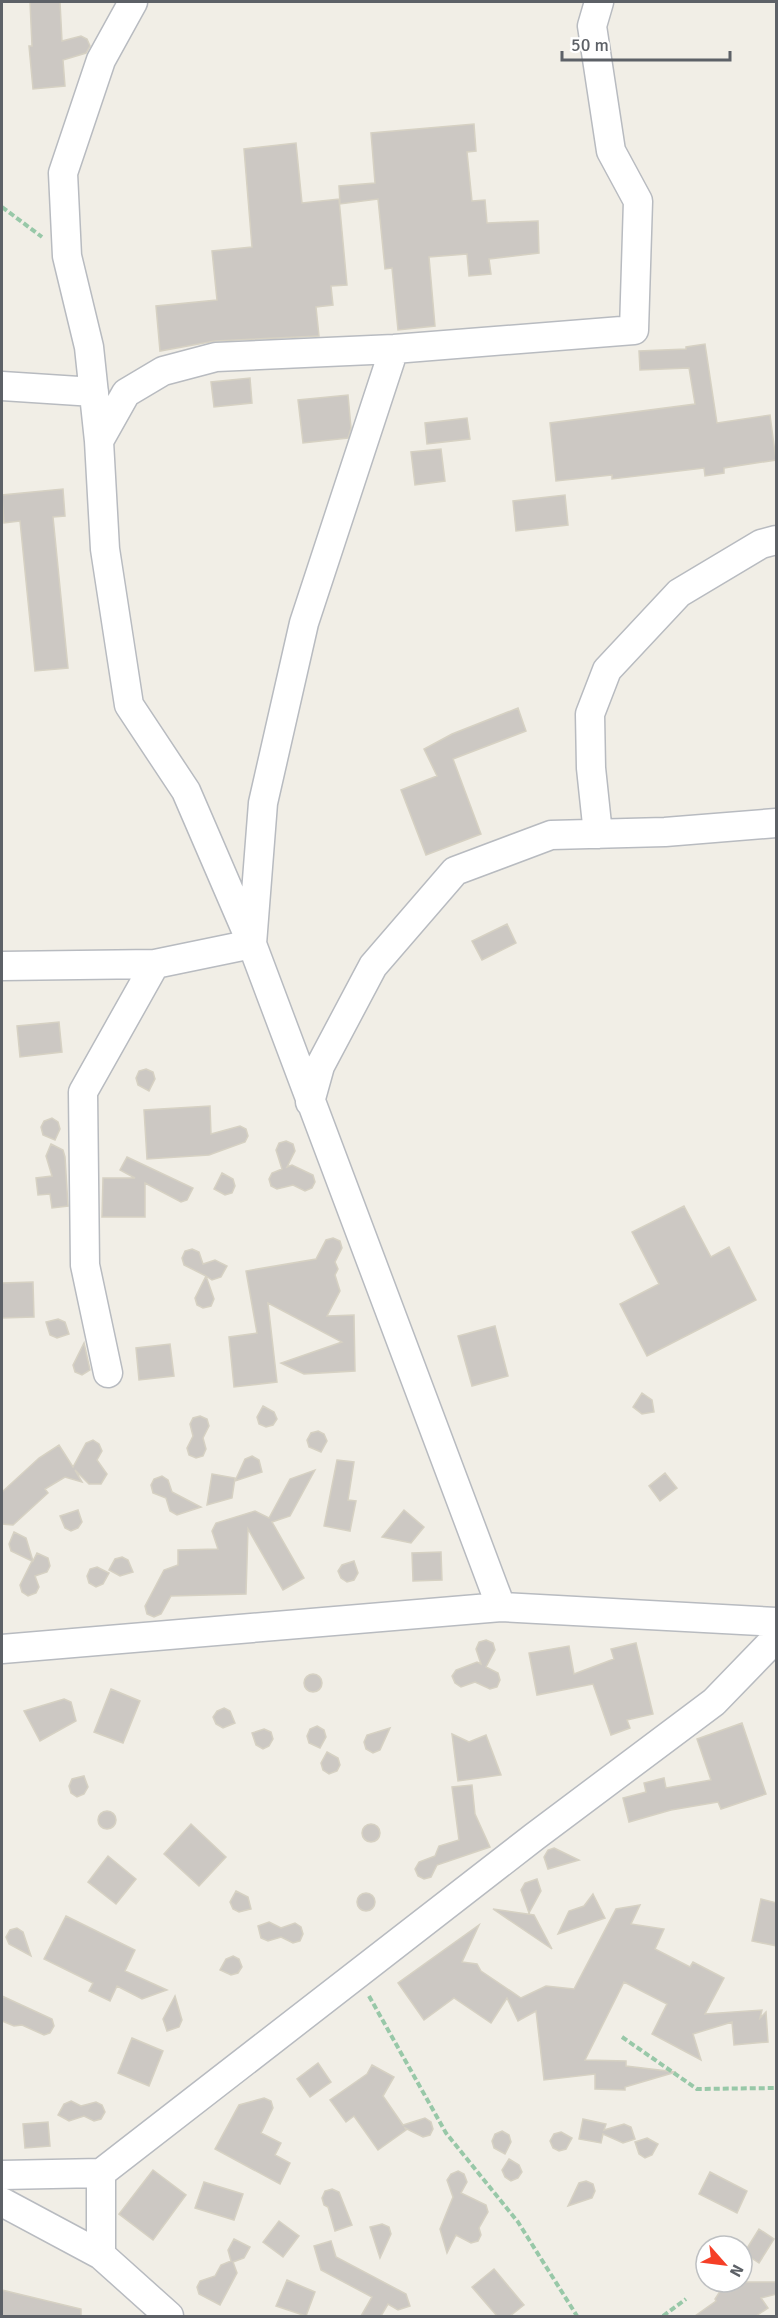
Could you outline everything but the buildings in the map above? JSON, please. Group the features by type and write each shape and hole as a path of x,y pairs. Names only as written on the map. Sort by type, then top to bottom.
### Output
{"street":[{"path":"133,2 101,60 63,173 67,255 89,347 99,441 105,549 129,705 186,792 252,944 501,1607"},
{"path":"99,441 126,393 163,371 216,357 394,349 634,330 638,201 611,151 592,26 599,2"},
{"path":"252,944 263,803 304,623 394,349"},
{"path":"2,386 94,392"},
{"path":"598,834 591,768 590,714 608,670 679,593 761,544 777,540"},
{"path":"310,1102 320,1066 373,966 455,872 551,835 665,832 777,823"},
{"path":"2,966 155,964 252,944"},
{"path":"108,1373 85,1265 83,1092 155,964"},
{"path":"2,1649 501,1607 777,1622"},
{"path":"2,2175 101,2173 534,1837 714,1702 777,1638"},
{"path":"101,2173 102,2255"},
{"path":"2,2202 102,2255 169,2316"}],"path":[{"path":"2,207 67,255"},
{"path":"357,1974 446,2133 518,2222 577,2316"},
{"path":"622,2037 697,2089 777,2088"},
{"path":"663,2316 686,2299"}]}
